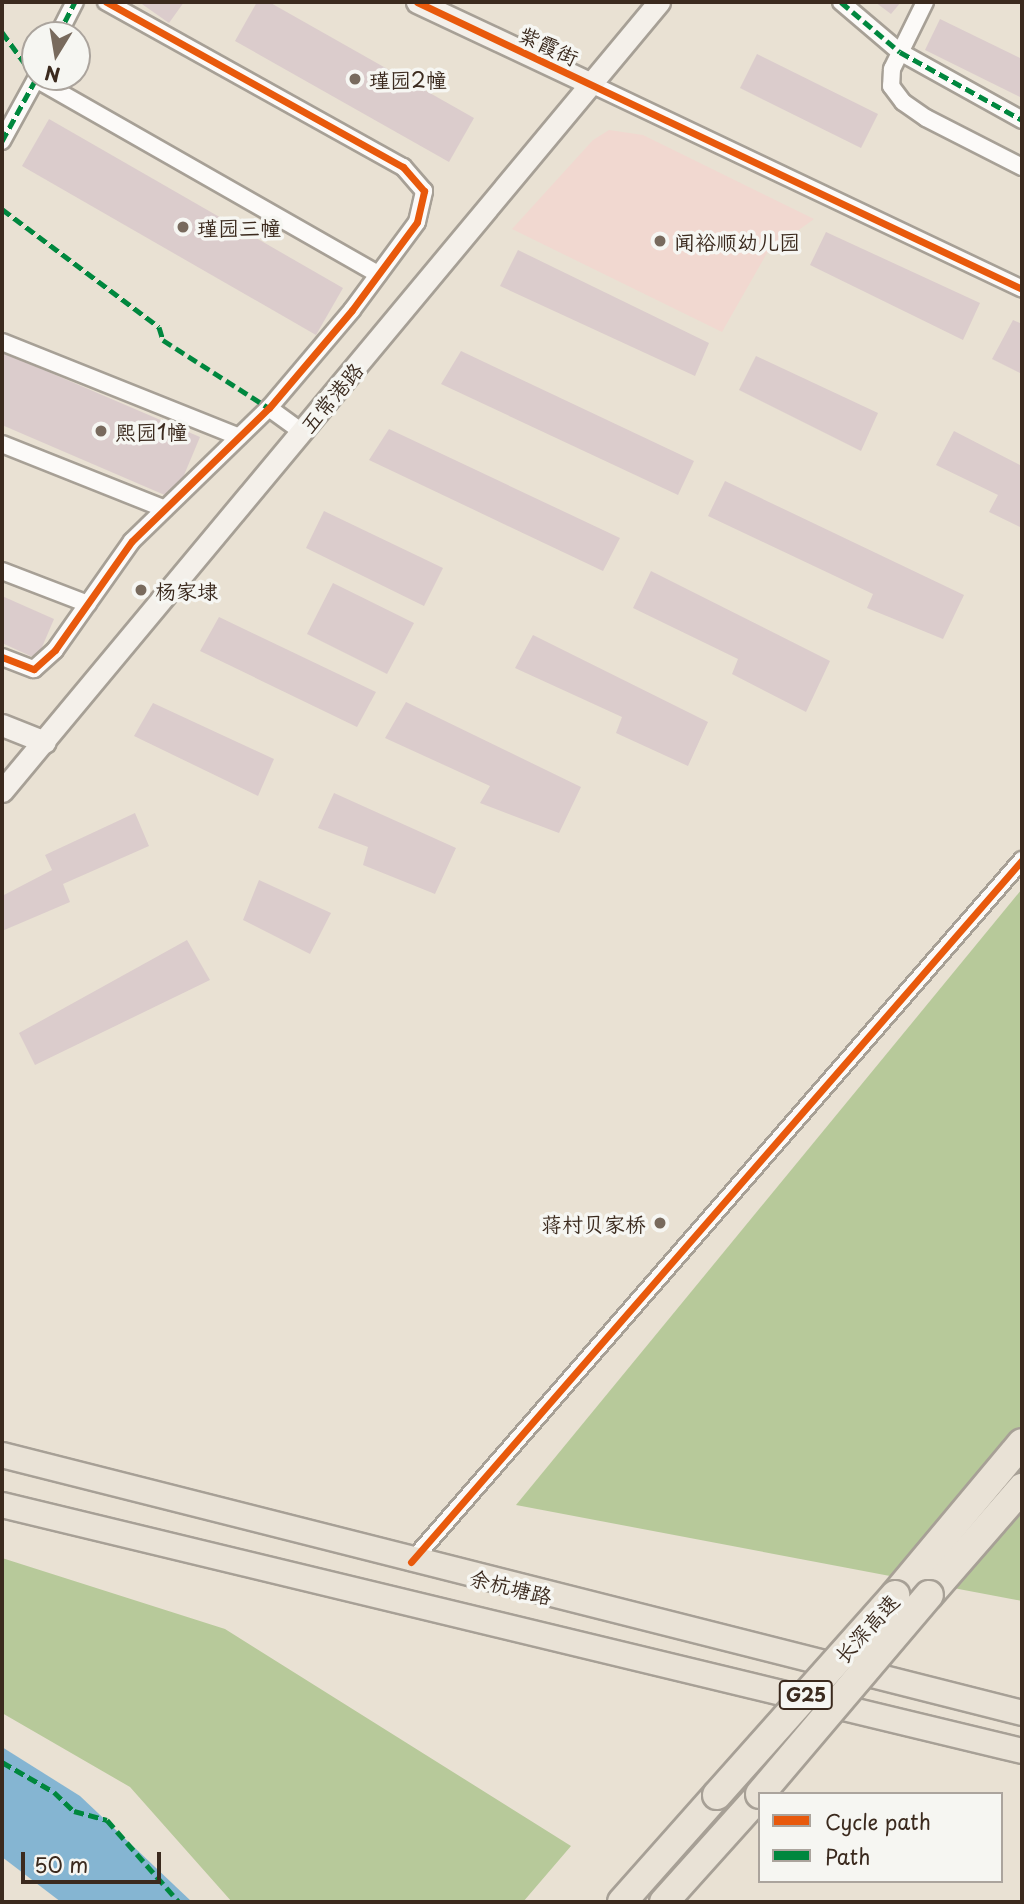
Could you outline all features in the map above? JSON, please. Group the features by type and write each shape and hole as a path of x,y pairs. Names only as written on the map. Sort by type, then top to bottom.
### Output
{"highway":[{"name":"长深高速","path":"622,1902 895,1595 1022,1443"},
{"name":"长深高速","path":"762,1792 1022,1488"},
{"name":"长深高速","path":"664,1902 756,1799"},
{"path":"607,1902 688,1828"},
{"path":"669,1902 707,1854"}],"main road":[{"name":"余杭塘路","path":"2,1455 411,1562 1022,1713"},
{"name":"余杭塘路","path":"2,1505 1022,1751"}],"street":[{"path":"65,21 75,2"},
{"path":"2,657 34,669 55,650 132,541 269,408 378,274 417,222 424,191 403,167 106,2"},
{"name":"紫霞街","path":"417,2 591,84"},
{"name":"五常港路","path":"2,791 659,2"},
{"path":"841,2 900,52 1022,120"},
{"path":"925,2 892,69 891,86 903,102 1022,167"},
{"path":"591,84 1022,289"},
{"path":"2,141 29,91"},
{"path":"59,91 378,274"},
{"path":"2,342 239,437"},
{"path":"269,408 302,432"},
{"path":"2,444 165,509"},
{"path":"2,571 88,604"},
{"path":"2,725 45,742"},
{"path":"411,1562 1022,860"}],"shaded area":[{"name":"闻裕顺幼儿园","path":"609,130 643,135 814,219 767,253 722,332 512,229 593,140"}],"green space":[{"path":"1022,889 1022,1601 516,1505"},
{"path":"2,1558 225,1629 571,1846 523,1902 232,1902 130,1787 2,1713"}],"water":[{"path":"2,1747 80,1796 192,1902 61,1902 2,1857"}],"building":[{"path":"139,2 184,2 169,23"},
{"name":"瑾园2幢","path":"257,2 269,2 474,118 449,162 235,41"},
{"path":"875,2 901,2 891,14"},
{"path":"940,19 1022,59 1022,98 925,50"},
{"path":"757,54 878,114 861,148 740,88"},
{"name":"瑾园三幢","path":"49,119 343,288 316,335 22,166"},
{"path":"826,232 980,303 963,340 810,265"},
{"path":"518,250 709,343 695,376 500,286"},
{"path":"1013,320 1022,324 1022,374 992,359"},
{"path":"461,351 694,461 678,495 441,384"},
{"name":"熙园1幢","path":"2,352 200,437 174,499 2,425"},
{"path":"756,356 878,413 861,451 739,390"},
{"path":"389,429 620,538 603,571 369,460"},
{"path":"954,431 1022,466 1022,528 989,512 998,495 936,465"},
{"path":"725,481 964,595 943,639 867,608 873,594 708,516"},
{"path":"324,511 443,568 424,606 306,548"},
{"path":"651,571 830,661 806,712 732,674 738,659 633,608"},
{"path":"333,583 414,623 387,674 307,634"},
{"path":"2,596 54,619 37,659 2,643"},
{"path":"219,617 376,692 357,727 200,651"},
{"path":"533,635 708,722 688,766 616,733 622,717 515,668"},
{"path":"406,702 581,787 559,833 480,803 490,786 385,738"},
{"path":"153,703 274,759 258,796 134,736"},
{"path":"334,793 456,848 435,894 363,865 368,847 318,828"},
{"path":"135,813 149,846 63,884 70,902 2,931 2,896 52,870 45,855"},
{"path":"259,880 331,913 310,954 243,920"},
{"path":"187,940 210,980 35,1065 19,1033"}],"marked path":[{"path":"65,21 75,2"},
{"path":"841,2 900,52 1022,120"},
{"path":"2,32 21,58"},
{"path":"2,141 29,91"},
{"path":"2,209 159,327 163,340 269,408"},
{"path":"2,1762 54,1792 74,1811 107,1820 179,1902"}],"cycle path":[{"path":"2,657 34,669 55,650 132,541 269,408 352,310 417,222 424,191 403,167 106,2"},
{"path":"417,2 1022,289"},
{"path":"411,1562 1022,860"}],"place":[{"name":"瑾园2幢","path":"355,79"},
{"name":"瑾园三幢","path":"183,227"},
{"name":"闻裕顺幼儿园","path":"660,241"},
{"name":"熙园1幢","path":"101,431"},
{"name":"杨家埭","path":"141,590"},
{"name":"蒋村贝家桥","path":"660,1223"}]}
